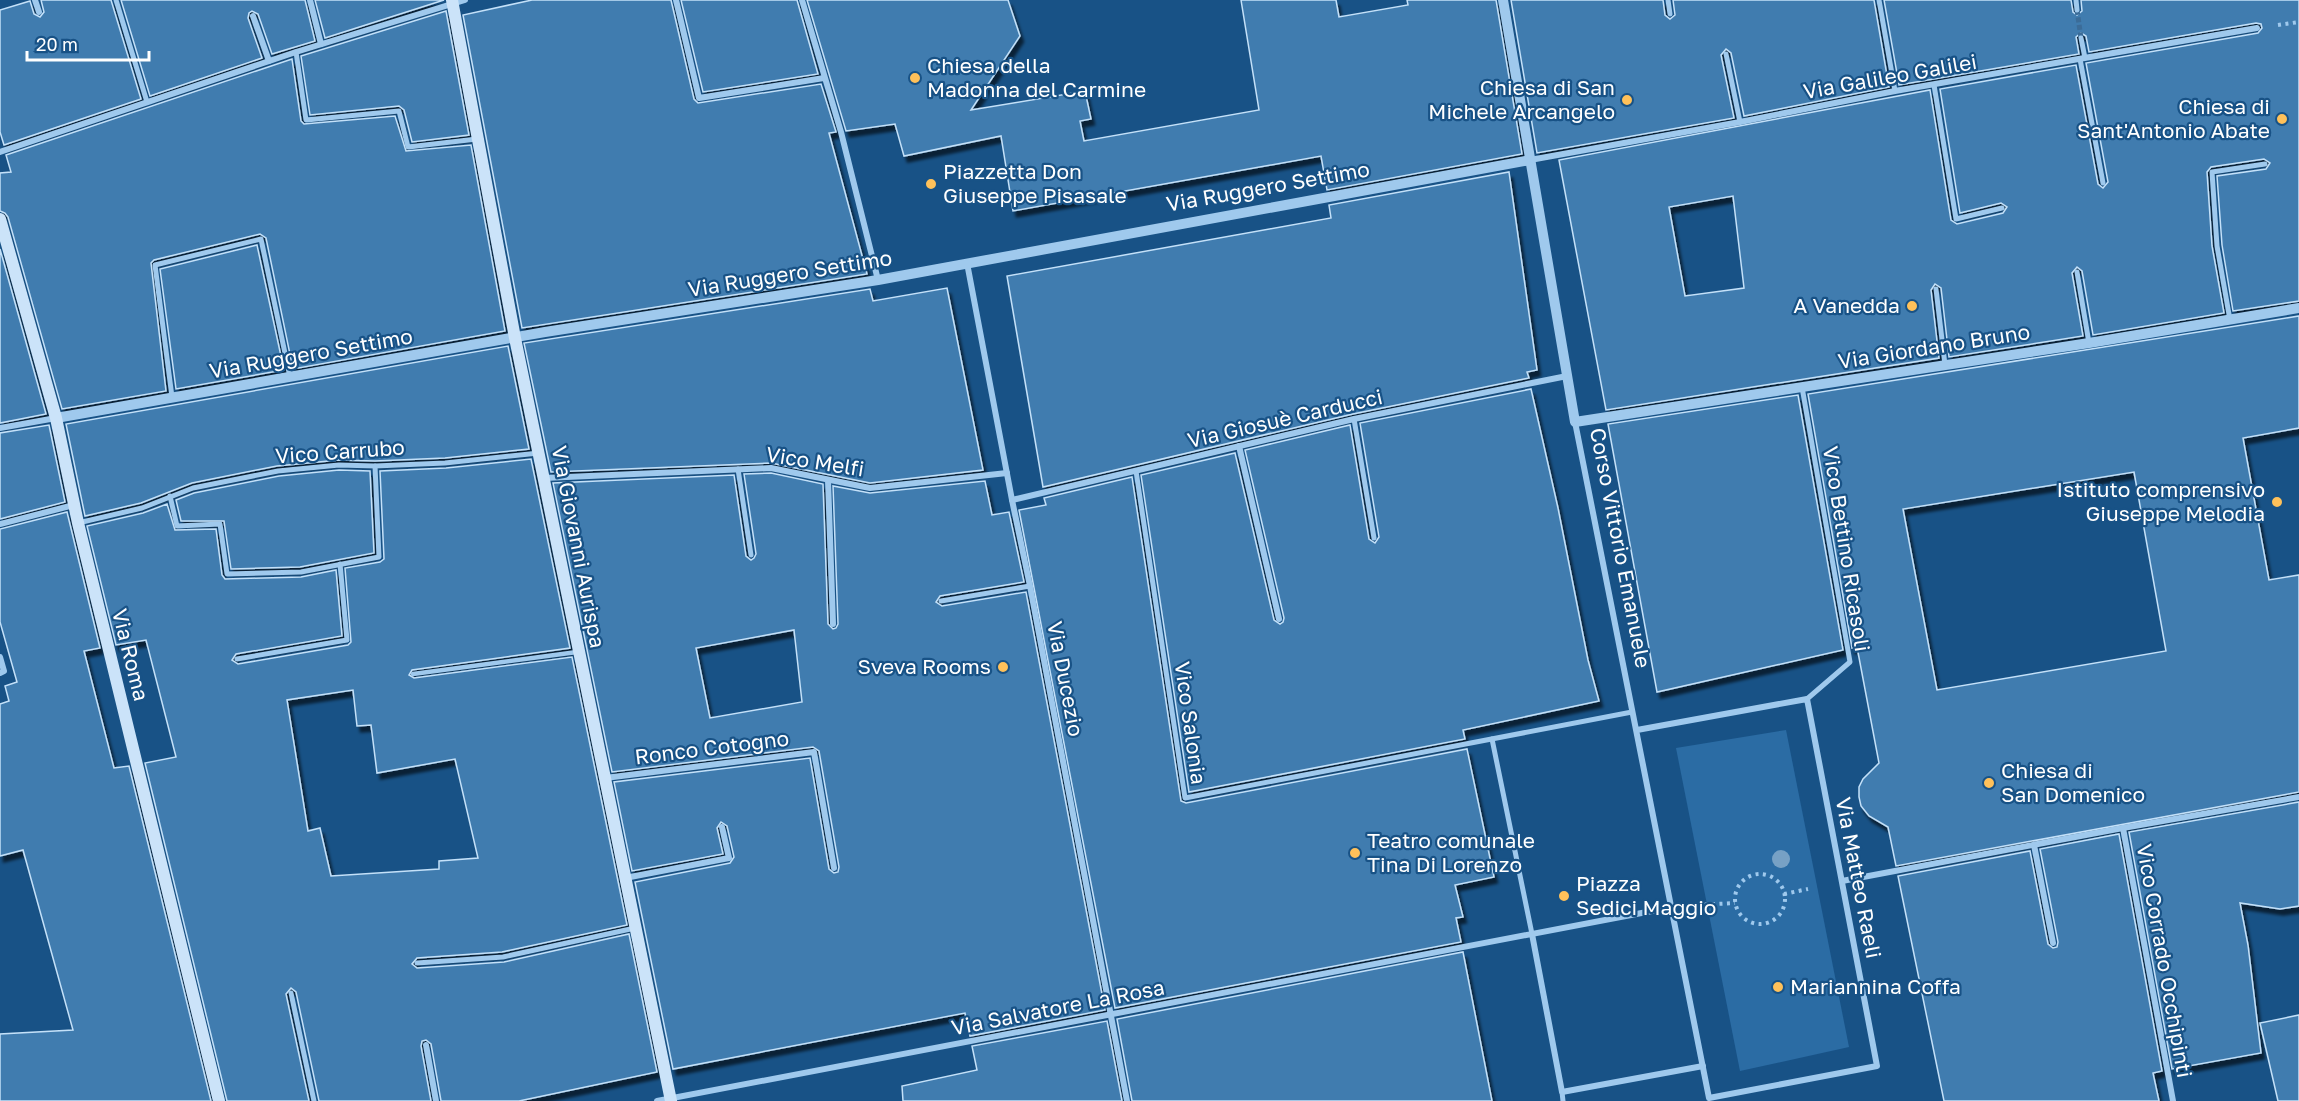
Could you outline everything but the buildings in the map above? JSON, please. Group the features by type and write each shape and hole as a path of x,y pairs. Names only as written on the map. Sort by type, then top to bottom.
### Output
{"main road":[{"name":"Via Giovanni Aurispa","path":"452,1 515,338 670,1100"},
{"name":"Via Roma","path":"0,219 56,418 78,523 219,1101"}],"street":[{"path":"35,0 39,12"},
{"path":"116,0 147,102"},
{"path":"310,0 321,44"},
{"path":"0,152 452,1 465,0"},
{"path":"676,0 699,98 824,78"},
{"path":"802,0 841,132 878,280"},
{"name":"Corso Vittorio Emanuele","path":"1503,0 1575,422 1710,1100"},
{"path":"1668,0 1670,14"},
{"path":"1879,0 1895,91"},
{"path":"2076,0 2077,10"},
{"path":"253,16 269,61"},
{"name":"Via Galileo Galilei","path":"1530,160 1895,91 2257,28"},
{"path":"2081,38 2082,59 2103,183"},
{"path":"296,52 306,120 399,111 408,147 477,140"},
{"path":"1726,54 1740,122"},
{"path":"1934,85 1956,219 2002,208"},
{"name":"Via Ruggero Settimo","path":"56,418 515,338 878,280 1530,160"},
{"path":"2230,320 2217,246 2212,172 2265,164"},
{"path":"172,397 155,265 261,239 290,377"},
{"name":"Via Ducezio","path":"967,263 1127,1101"},
{"path":"2077,272 2089,343"},
{"path":"1936,289 1945,366"},
{"name":"Via Giordano Bruno","path":"1575,422 1945,366 2299,308"},
{"name":"Via Giosuè Carducci","path":"1012,500 1354,419 1567,376"},
{"name":"Vico Bettino Ricasoli","path":"1802,387 1850,663 1807,699"},
{"path":"0,428 56,418"},
{"path":"1354,419 1374,538"},
{"path":"1239,446 1279,619"},
{"name":"Vico Carrubo","path":"78,523 142,508 193,488 278,471 339,465 445,463 539,453"},
{"path":"170,496 177,526 220,524 227,574 301,572 379,557 375,466"},
{"name":"Vico Melfi","path":"544,478 771,468 870,488 1007,473"},
{"path":"738,469 751,555"},
{"name":"Vico Salonia","path":"1136,471 1185,798 1492,739"},
{"path":"828,480 833,624"},
{"path":"0,524 75,505"},
{"path":"237,659 347,640 340,564"},
{"path":"941,601 1030,586"},
{"path":"0,657 4,671 0,673"},
{"path":"1637,730 1807,699"},
{"name":"Via Matteo Raeli","path":"1710,1100 1877,1066 1807,699"},
{"path":"1563,1101 1492,739 1632,712"},
{"name":"Ronco Cotogno","path":"605,778 814,752 834,868"},
{"path":"1842,881 2299,797"},
{"path":"625,878 729,858 722,827"},
{"name":"Vico Corrado Occhipinti","path":"2123,828 2173,1101"},
{"path":"2034,845 2053,943"},
{"name":"Via Salvatore La Rosa","path":"657,1101 1672,908"},
{"path":"417,963 503,957 635,928"},
{"path":"291,993 314,1101"},
{"path":"426,1045 436,1101"},
{"path":"1562,1092 1703,1066"}],"lane":[{"path":"413,674 579,652"}],"path":[{"path":"1755,874 1765,874 1774,878 1781,885 1784,894 1784,904 1780,913 1773,920 1764,923 1754,924 1746,919 1739,913 1735,903 1735,893 1739,884 1746,877 1755,874"},
{"path":"1784,894 1808,890"},
{"path":"1672,908 1735,903"}],"shaded area":[{"path":"1786,730 1849,1047 1740,1071 1676,748"}],"tunnel":[{"path":"2077,10 2081,38"}],"place":[{"name":"Chiesa della Madonna del Carmine","path":"915,78"},
{"name":"Chiesa di San Michele Arcangelo","path":"1627,100"},
{"name":"Chiesa di Sant'Antonio Abate","path":"2282,119"},
{"name":"Piazzetta Don Giuseppe Pisasale","path":"931,184"},
{"name":"A Vanedda","path":"1912,306"},
{"name":"Istituto comprensivo Giuseppe Melodia","path":"2277,502"},
{"name":"Sveva Rooms","path":"1003,667"},
{"name":"Chiesa di San Domenico","path":"1989,783"},
{"name":"Teatro comunale Tina Di Lorenzo","path":"1355,853"},
{"name":"Piazza Sedici Maggio","path":"1564,896"},
{"name":"Mariannina Coffa","path":"1778,987"}]}
